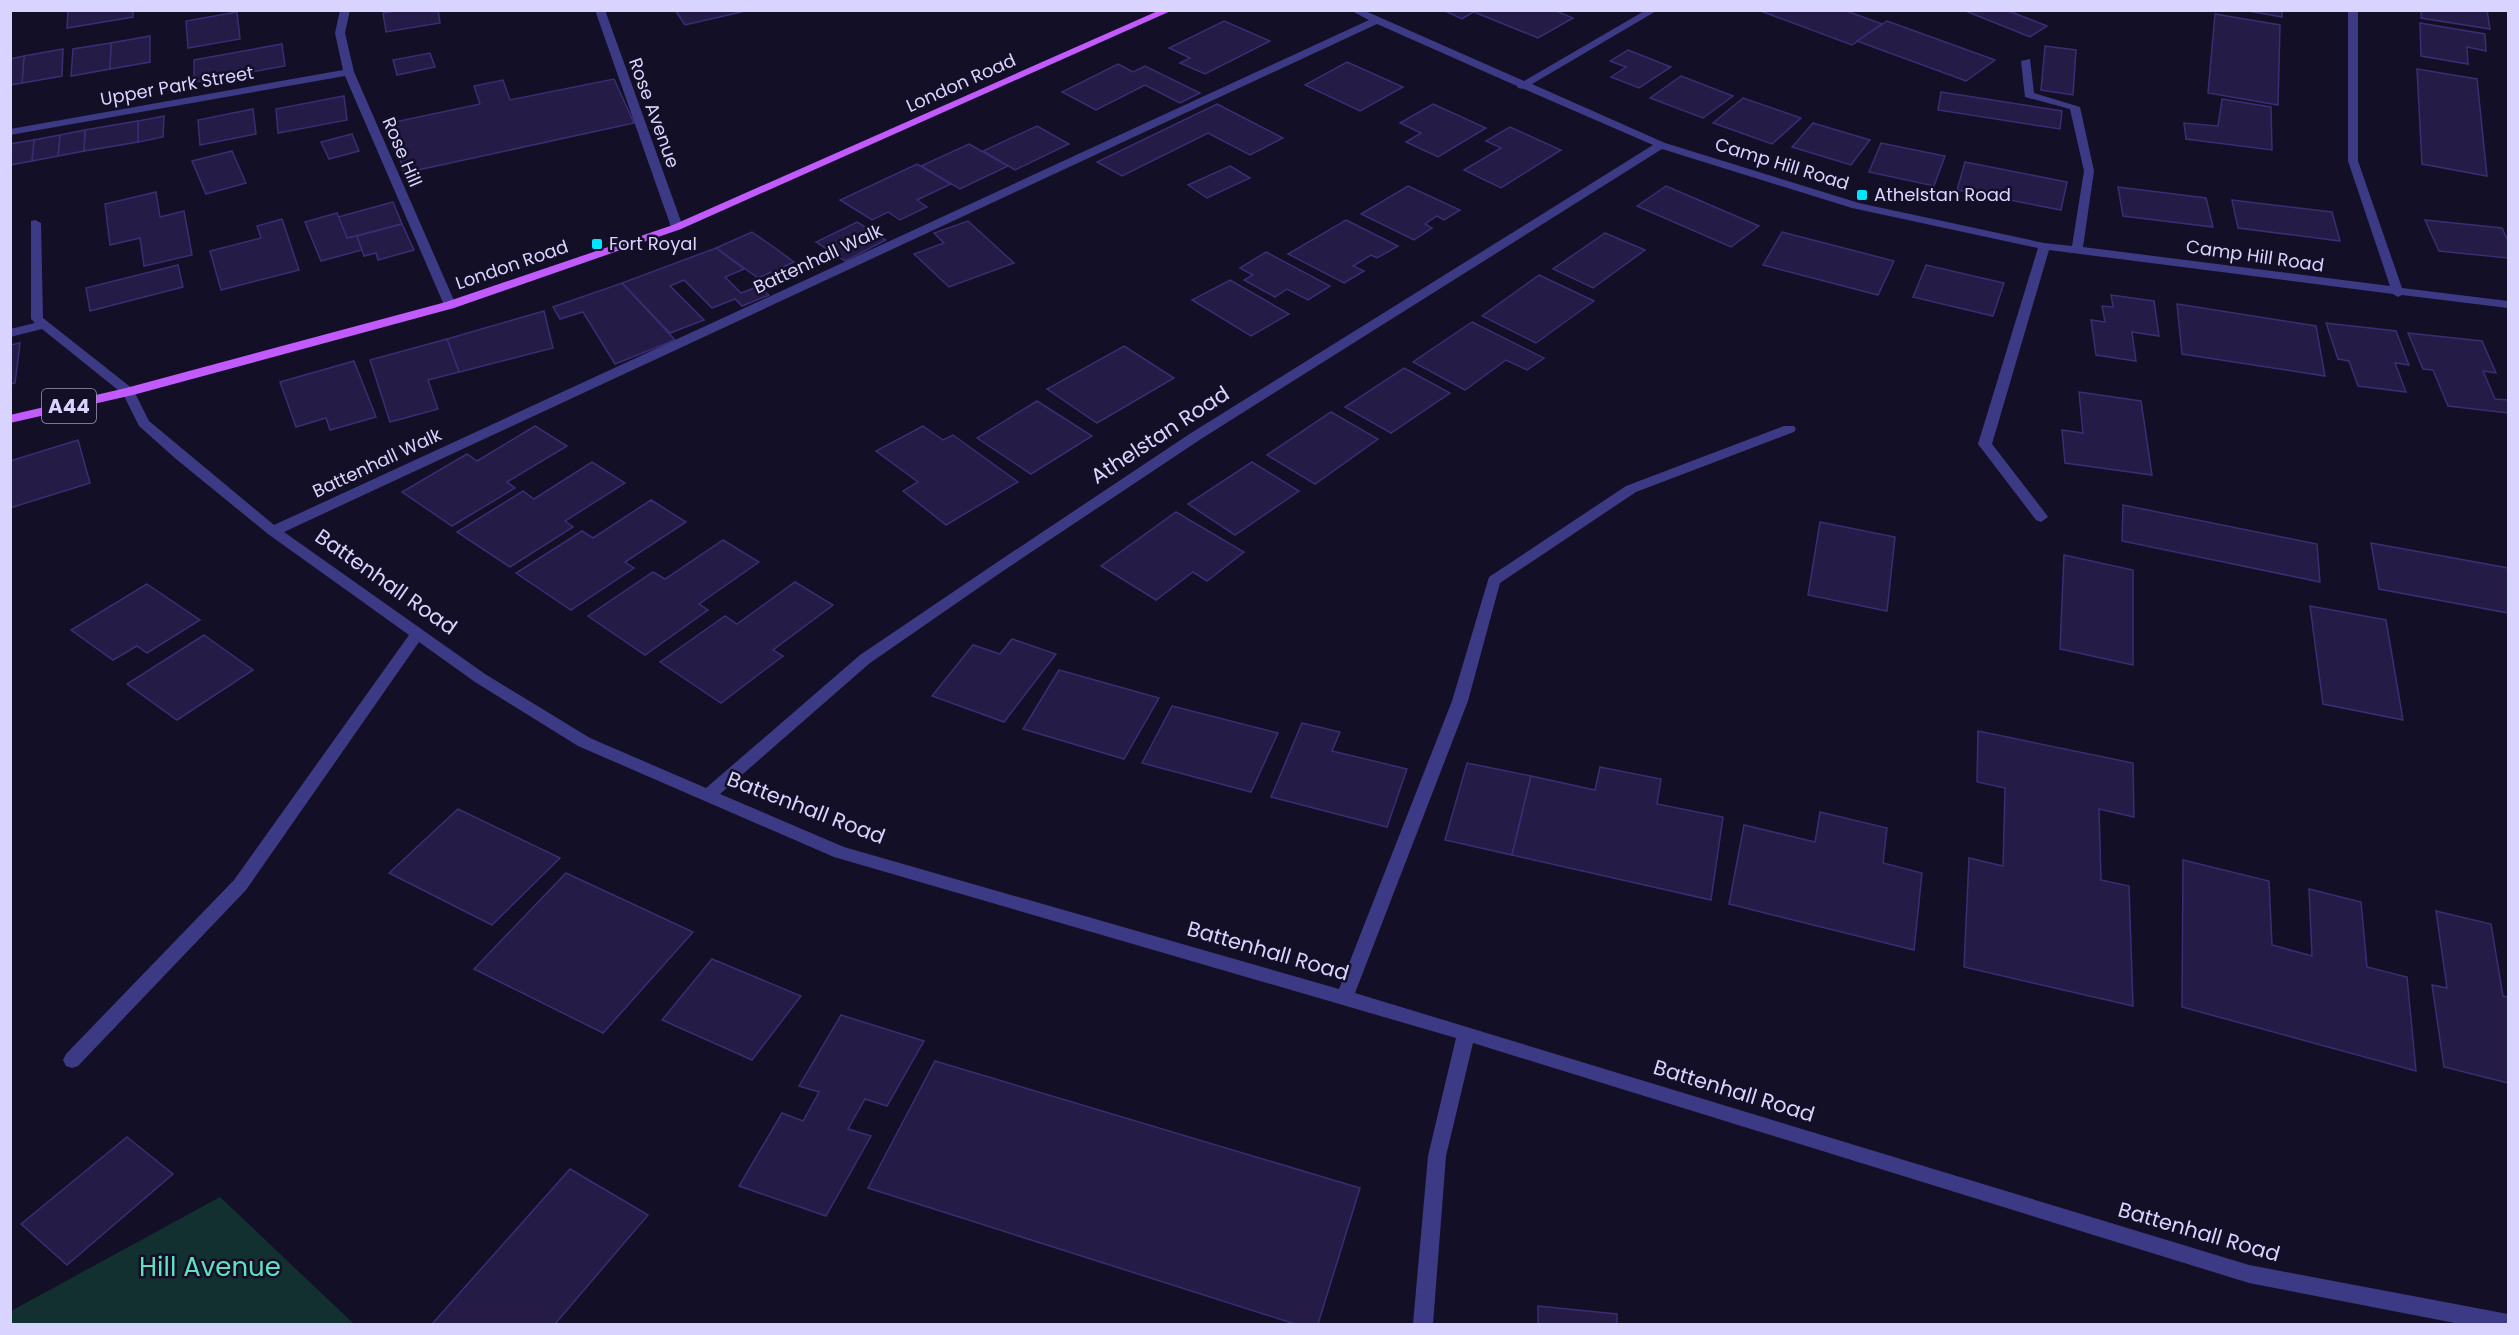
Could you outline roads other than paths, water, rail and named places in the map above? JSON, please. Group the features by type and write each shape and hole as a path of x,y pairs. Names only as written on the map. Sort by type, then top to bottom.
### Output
{"main road":[{"name":"London Road","path":"10,420 128,392 450,305 677,227 1169,10"}],"street":[{"name":"Rose Hill","path":"345,10 341,17 340,42 350,72 450,305"},
{"name":"Rose Avenue","path":"600,10 677,227"},
{"name":"Camp Hill Road","path":"1354,10 1660,145 1856,206 2044,246 2398,293 2508,305"},
{"path":"1522,86 1654,10"},
{"path":"2352,10 2353,161 2398,293"},
{"name":"Battenhall Walk","path":"273,531 1377,20"},
{"path":"2026,61 2029,95 2075,107 2089,171 2077,250"},
{"name":"Upper Park Street","path":"10,132 350,72"},
{"name":"Athelstan Road","path":"707,796 865,659 979,581 1196,436 1660,145"},
{"path":"35,223 37,318 128,392"},
{"path":"2041,517 1985,444 2044,246"},
{"path":"10,333 44,325"},
{"name":"Battenhall Road","path":"128,392 144,423 273,531 480,678 584,742 840,852 1466,1034 2249,1274 2508,1324"},
{"path":"1344,998 1460,701 1494,580 1631,489 1789,429"},
{"path":"72,1060 240,885 417,634"},
{"path":"1423,1324 1437,1156 1466,1034"}],"place":[{"name":"Athelstan Road","path":"1862,195"},
{"name":"Fort Royal","path":"597,244"}],"park label":[{"name":"Hill Avenue","path":"210,1267"}]}
